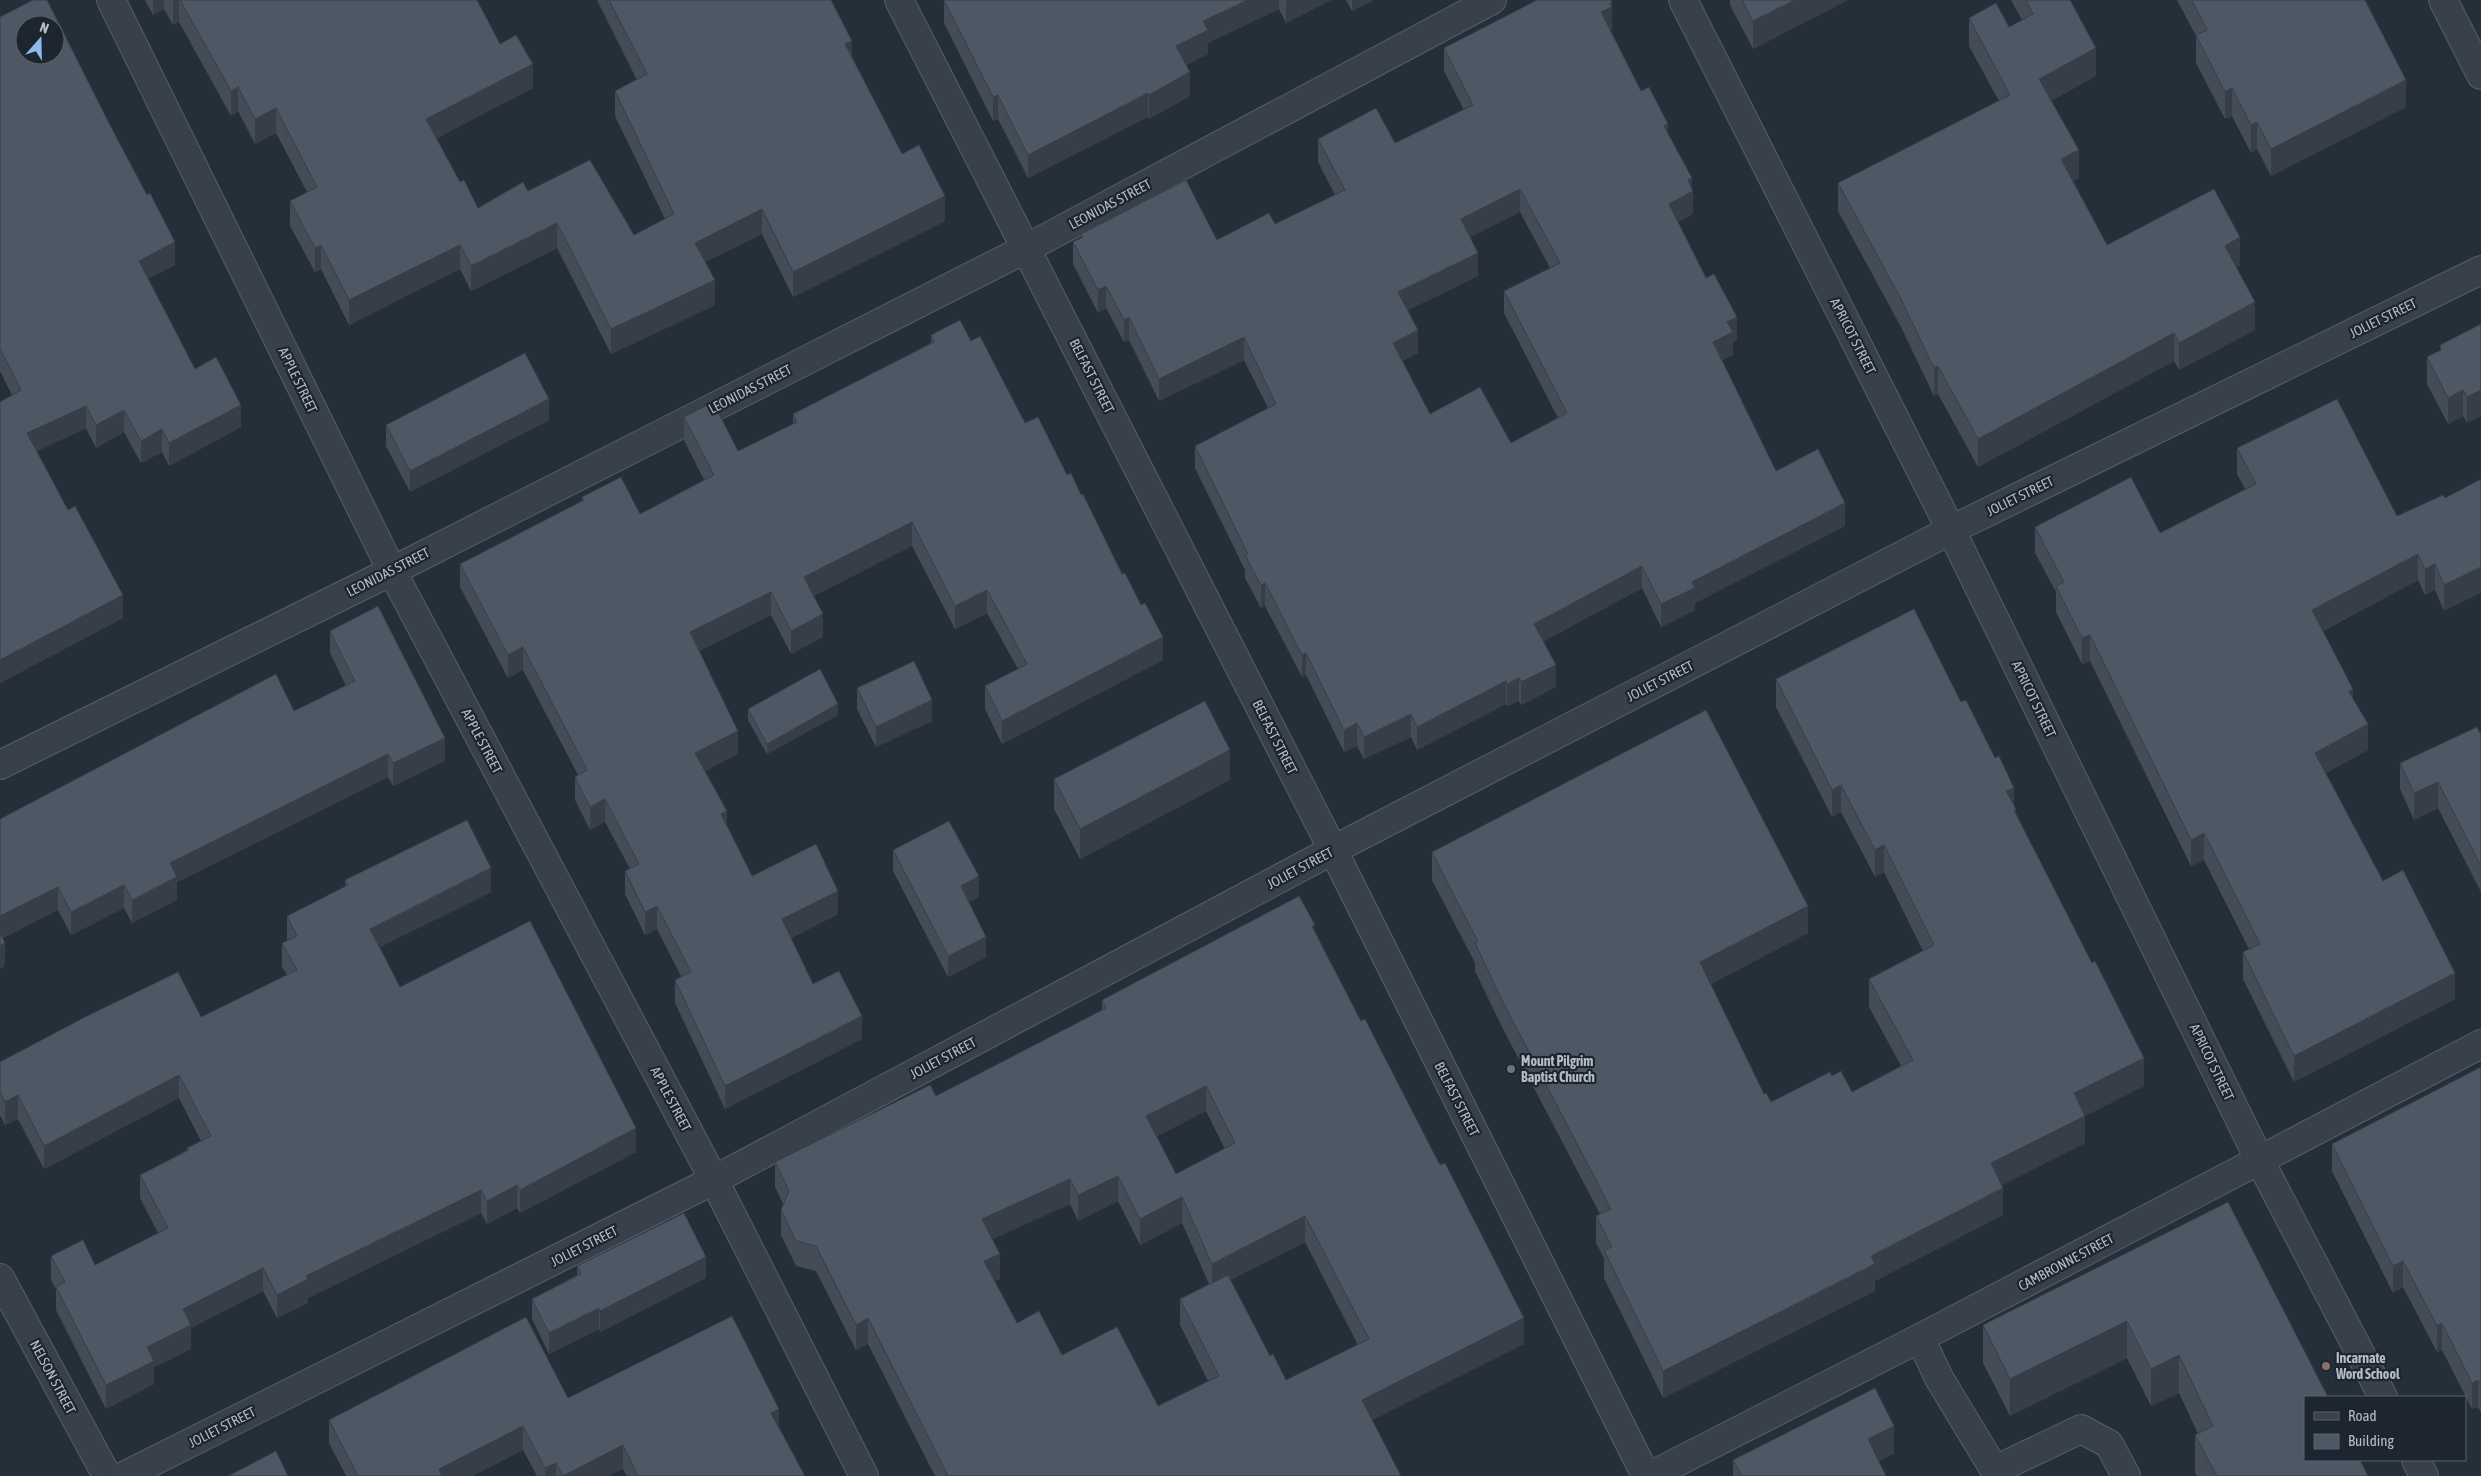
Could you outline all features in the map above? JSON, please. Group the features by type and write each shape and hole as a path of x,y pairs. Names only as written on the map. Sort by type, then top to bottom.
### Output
{"street":[{"name":"APPLE STREET","path":"112,0 392,571 714,1180 864,1476"},
{"name":"BELFAST STREET","path":"899,0 1333,850 1646,1476"},
{"name":"LEONIDAS STREET","path":"0,765 392,571 1027,248 1492,0"},
{"name":"APRICOT STREET","path":"1684,0 1951,530 2260,1160 2382,1396"},
{"path":"2444,0 2481,75"},
{"name":"JOLIET STREET","path":"124,1476 714,1180 1333,850 1951,530 2481,270"},
{"name":"CAMBRONNE STREET","path":"1650,1476 1920,1338 2481,1044"},
{"name":"NELSON STREET","path":"0,1278 107,1476"},
{"path":"1920,1338 1939,1378 1997,1473 2081,1429 2109,1444 2126,1476"},
{"path":"2416,1461 2424,1476"}],"building":[{"path":"33,0 47,0 55,15 15,15 15,65 65,65 65,36 147,195 150,193 175,242 139,261 195,369 216,357 241,405 169,443 162,429 141,441 124,410 96,425 86,406 27,433 68,510 75,506 123,595 0,660 0,402 21,390 0,349 0,17"},
{"path":"180,0 477,0 500,44 516,35 533,64 426,119 460,182 464,180 478,208 523,182 528,191 590,160 634,235 674,214 615,91 647,74 609,0 831,0 852,41 845,44 902,154 919,145 945,196 793,272 762,209 695,243 715,280 611,329 557,223 471,266 460,245 349,300 321,245 315,248 290,201 317,187 276,108 255,119 238,87 231,91"},
{"path":"944,0 1248,0 1203,21 1208,30 1176,46 1190,72 1149,95 1148,93 1028,155 998,95 993,97"},
{"path":"1537,0 1611,0 1612,7 1601,12 1641,91 1649,87 1668,124 1664,126 1692,178 1688,180 1693,191 1669,204 1706,278 1714,274 1737,317 1727,322 1733,332 1713,342 1776,471 1818,449 1845,503 1692,582 1695,588 1661,604 1642,566 1534,624 1556,665 1521,682 1519,678 1507,684 1506,681 1417,727 1411,714 1364,737 1357,723 1344,730 1306,653 1302,655 1265,583 1261,585 1245,555 1248,554 1195,446 1276,404 1244,337 1159,379 1129,317 1124,320 1106,286 1098,290 1073,242 1083,237 1081,234 1186,180 1217,240 1269,213 1275,224 1345,190 1318,139 1376,108 1395,143 1473,105 1444,48","holes":["1520,189 1560,263 1504,291 1567,413 1511,443 1480,387 1430,414 1393,343 1418,330 1398,292 1478,253 1461,219"]},
{"path":"1742,0 1795,0 1753,21"},
{"path":"2026,0 2070,0 2096,48 2039,79 2079,150 2061,159 2107,245 2214,189 2240,237 2225,246 2255,302 2179,343 2174,333 1978,439 1938,366 1934,368 1901,299 1838,183 2010,95 1969,18 1996,3 2009,27 2033,14"},
{"path":"2192,0 2365,0 2406,80 2271,149 2257,122 2251,125 2232,88 2225,92 2196,35 2207,30"},
{"path":"960,320 971,341 980,336 1025,423 1038,417 1067,475 1071,473 1081,495 1083,494 1122,574 1125,573 1141,605 1145,603 1163,637 1002,721 985,686 1027,664 987,590 955,606 912,522 804,577 823,614 791,631 771,592 690,632 738,731 695,753 727,811 721,814 752,876 816,844 838,891 782,919 813,984 839,971 862,1016 725,1086 675,980 691,972 657,906 645,912 625,871 639,864 605,799 590,807 575,777 587,770 523,647 508,655 460,564 584,500 582,497 621,477 640,514 714,475 684,417 713,402 738,451 797,422 793,414 934,342 931,335"},
{"path":"2481,324 2481,390 2467,397 2463,390 2448,398 2427,357 2441,350 2440,345"},
{"path":"525,353 549,399 410,471 386,425"},
{"path":"2337,399 2397,516 2443,495 2445,498 2481,479 2481,567 2444,585 2435,564 2425,569 2418,554 2312,610 2353,689 2349,692 2368,724 2315,753 2383,881 2403,870 2455,973 2294,1056 2243,952 2260,944 2204,833 2191,840 2090,635 2082,638 2056,586 2064,582 2035,527 2131,477 2160,533 2256,484 2237,448"},
{"path":"378,606 445,738 393,763 388,754 170,863 177,877 132,900 124,885 71,912 58,887 0,916 0,819 276,674 294,711 355,681 330,631"},
{"path":"1914,609 1961,702 1966,700 1995,758 1999,756 2014,788 2006,791 2016,809 2014,810 2092,963 2095,961 2144,1058 2074,1093 2085,1116 1991,1163 2003,1188 1871,1256 1875,1264 1663,1371 1604,1250 1612,1247 1596,1216 1611,1209 1503,1002 1475,943 1478,942 1432,852 1706,710 1808,906 1700,962 1764,1094 1766,1093 1771,1102 1830,1072 1832,1076 1841,1071 1852,1092 1913,1060 1869,979 1934,945 1884,845 1875,850 1841,785 1832,790 1776,679"},
{"path":"914,661 932,700 876,727 857,688"},
{"path":"820,669 838,704 767,744 748,709"},
{"path":"1205,701 1230,750 1080,829 1054,779"},
{"path":"2477,727 2481,735 2481,866 2438,782 2414,793 2400,763"},
{"path":"467,820 491,868 370,929 400,987 530,921 636,1128 520,1190 517,1185 487,1201 481,1190 306,1276 308,1279 277,1295 263,1268 183,1309 191,1325 147,1347 154,1361 106,1385 56,1287 65,1282 51,1256 83,1240 95,1265 168,1228 140,1175 189,1150 187,1148 211,1136 179,1075 44,1146 18,1095 5,1102 0,1092 0,1062 85,1017 178,972 201,1017 297,970 282,943 297,936 287,916 348,885 345,880"},
{"path":"949,821 979,876 961,886 986,937 948,956 893,850"},
{"path":"1299,896 1315,925 1312,926 1361,1021 1365,1019 1440,1165 1445,1163 1524,1318 1362,1400 1401,1476 948,1476 868,1318 856,1325 816,1246 796,1241 781,1210 789,1191 775,1162 930,1085 936,1096 1106,1008 1102,1000","holes":["1206,1086 1235,1143 1176,1174 1146,1116","1118,1176 1140,1219 1182,1197 1212,1264 1305,1216 1369,1339 1286,1380 1273,1354 1270,1356 1228,1275 1180,1299 1219,1376 1158,1406 1117,1327 1062,1355 1039,1311 1017,1323 984,1261 1000,1254 982,1219 1070,1179 1078,1195"]},
{"path":"0,932 5,943 0,946"},
{"path":"2481,1067 2481,1386 2478,1380 2472,1383 2442,1323 2437,1326 2403,1261 2393,1266 2332,1144"},
{"path":"2228,1202 2327,1396 2304,1396 2304,1461 2360,1461 2368,1476 2217,1476 2195,1435 2213,1426 2179,1355 2151,1369 2127,1321 2010,1379 1983,1325"},
{"path":"684,1213 706,1257 600,1311 599,1308 549,1333 532,1299 581,1274 577,1266"},
{"path":"732,1316 779,1409 771,1413 805,1476 638,1476 623,1445 563,1476 556,1463 545,1468 523,1426 439,1469 442,1476 358,1476 329,1420 526,1317 568,1398"},
{"path":"1875,1388 1894,1426 1868,1439 1886,1476 1742,1476 1733,1460"},
{"path":"276,1451 288,1476 228,1476"}],"place":[{"name":"Mount Pilgrim Baptist Church","path":"1511,1069"},
{"name":"Incarnate Word School","path":"2326,1366"}]}
